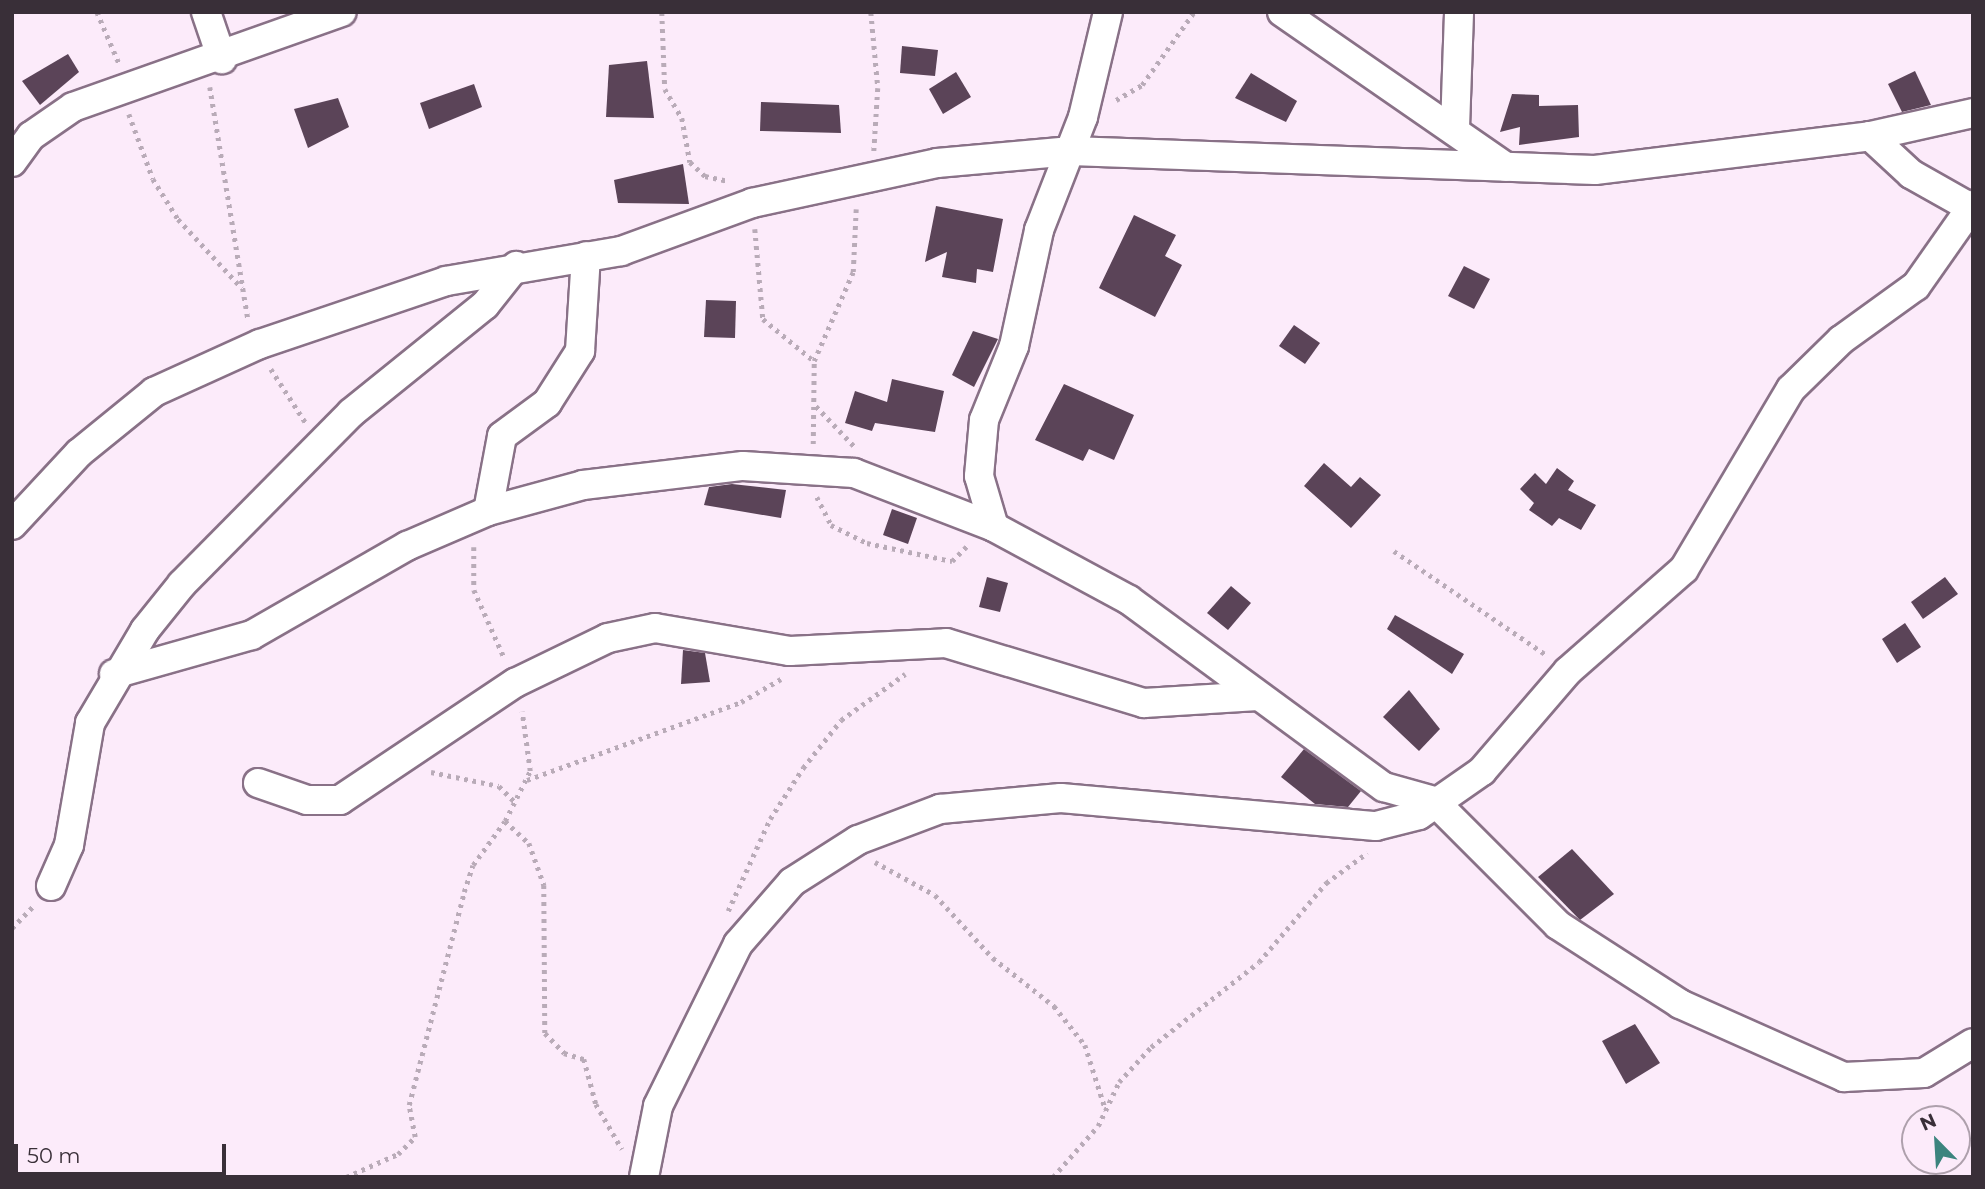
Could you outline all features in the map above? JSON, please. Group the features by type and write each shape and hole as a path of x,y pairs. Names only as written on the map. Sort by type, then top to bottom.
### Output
{"street":[{"path":"206,12 213,62"},
{"path":"12,162 53,119 342,12"},
{"path":"982,522 979,476 984,420 1018,332 1039,230 1071,151 1088,99 1108,12"},
{"path":"1282,12 1455,128 1506,167"},
{"path":"1455,128 1459,12"},
{"path":"12,525 79,453 154,392 260,344 384,298 516,266 621,251 752,202 1007,153 1071,151 1595,170 1870,136 1973,113"},
{"path":"644,1172 658,1106 738,944 761,909 842,848 892,824 994,800 1135,801 1339,826 1399,823 1437,803 1509,747 1568,671 1684,569 1791,389 1841,340 1916,286 1972,207 1911,174 1870,136"},
{"path":"488,511 502,436 547,403 580,351 586,256"},
{"path":"51,886 69,845 90,723 114,674 182,584 397,373 485,305 516,266"},
{"path":"114,674 252,635 407,546 488,511 583,485 743,466 814,467 896,485 982,522 1129,600 1394,793 1437,803 1490,863 1589,951 1680,1004 1807,1064 1844,1077 1893,1077 1942,1067 1973,1043"},
{"path":"258,783 328,802 353,794 515,683 608,638 655,628 790,651 946,643 1144,703 1258,696"}],"path":[{"path":"97,12 134,87 153,179 204,254 242,288"},
{"path":"662,12 665,89 682,118 690,162 705,176 744,186 752,202 762,318 814,362"},
{"path":"871,12 878,115 867,178 855,215 853,272 814,362 814,467 817,500 831,525 867,543 952,561 968,545 982,522"},
{"path":"1088,99 1110,103 1142,85 1194,12"},
{"path":"213,62 242,288 260,344 320,446"},
{"path":"346,1177 398,1154 415,1137 408,1111 434,996 472,864 505,821 526,781 530,759 515,683 470,575 488,511"},
{"path":"1394,551 1568,671"},
{"path":"723,922 770,819 841,720 946,643"},
{"path":"526,781 766,691 790,666 790,651"},
{"path":"404,757 430,772 505,789 515,802"},
{"path":"505,821 529,844 544,885 545,1033 564,1053 584,1059 615,1139 644,1172"},
{"path":"1053,1177 1107,1112 1119,1082 1151,1046 1259,962 1326,883 1380,848 1399,823"},
{"path":"842,848 935,895 993,958 1054,1006 1085,1045 1107,1112"}],"building":[{"path":"902,46 938,50 935,76 900,73"},
{"path":"68,54 79,72 40,105 22,81"},
{"path":"647,61 654,118 606,117 609,65"},
{"path":"1915,71 1931,105 1902,112 1888,84"},
{"path":"956,72 971,97 943,114 929,89"},
{"path":"1251,73 1297,101 1286,122 1235,98"},
{"path":"474,84 482,107 429,129 420,103"},
{"path":"1512,94 1539,95 1539,106 1578,105 1579,137 1519,145 1520,127 1500,132"},
{"path":"338,98 349,127 308,148 294,109"},
{"path":"761,102 839,105 841,133 760,131"},
{"path":"683,164 689,204 618,203 614,180"},
{"path":"936,206 1003,219 993,272 977,269 976,283 942,277 947,252 925,262"},
{"path":"1134,215 1176,235 1165,256 1182,265 1155,317 1099,288"},
{"path":"1464,266 1490,279 1474,309 1448,296"},
{"path":"706,300 736,301 735,338 704,337"},
{"path":"1294,325 1320,343 1305,364 1279,346"},
{"path":"973,331 998,339 974,387 952,375"},
{"path":"892,379 944,391 935,432 875,423 872,431 845,423 855,391 887,402"},
{"path":"1064,384 1134,415 1114,460 1089,449 1083,461 1035,440"},
{"path":"1324,463 1351,487 1360,477 1381,495 1351,528 1304,486"},
{"path":"1557,468 1574,481 1568,490 1596,505 1581,530 1559,518 1552,526 1529,510 1534,503 1520,489 1535,473 1546,484"},
{"path":"732,484 786,490 781,518 704,505 709,487"},
{"path":"892,509 917,518 908,544 883,535"},
{"path":"987,577 1008,583 1000,612 979,607"},
{"path":"1945,577 1958,594 1923,619 1911,602"},
{"path":"1231,586 1251,603 1228,630 1207,613"},
{"path":"1395,615 1464,654 1452,674 1387,629"},
{"path":"1905,623 1921,647 1897,663 1882,639"},
{"path":"683,650 705,653 710,682 681,684"},
{"path":"1409,690 1440,729 1419,751 1383,717"},
{"path":"1304,749 1361,791 1348,807 1315,804 1281,777"},
{"path":"1572,849 1614,894 1580,920 1538,877"},
{"path":"1635,1024 1660,1063 1626,1084 1602,1041"}]}
